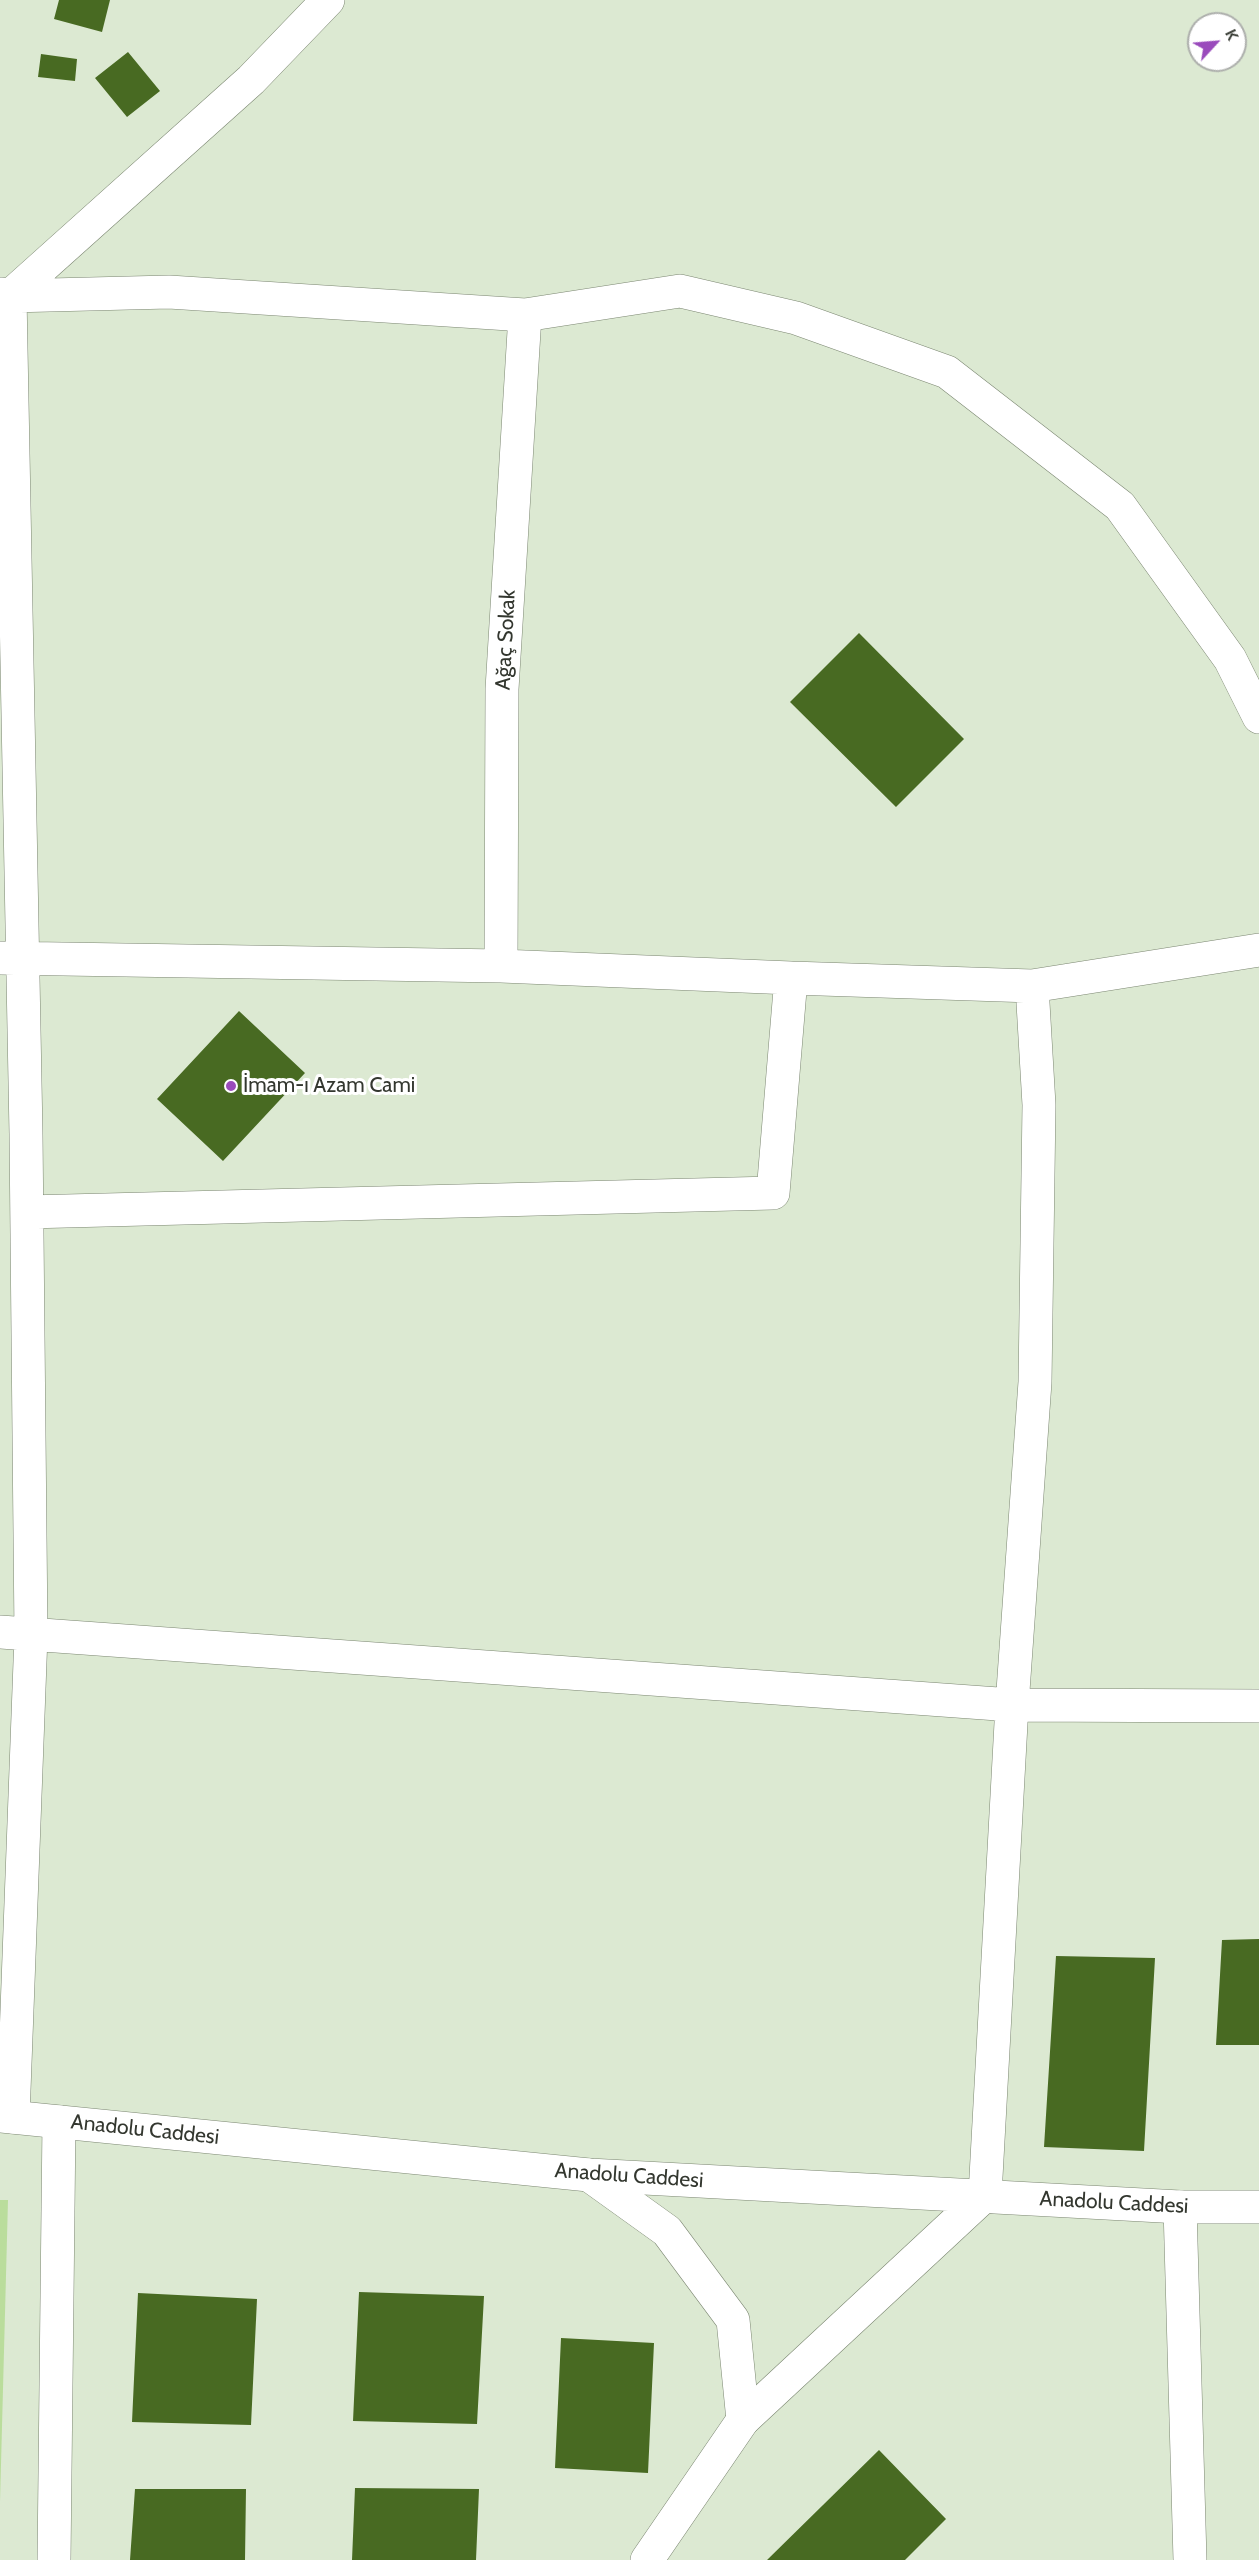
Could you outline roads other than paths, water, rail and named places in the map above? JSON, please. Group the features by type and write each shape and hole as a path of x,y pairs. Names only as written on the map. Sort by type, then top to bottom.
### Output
{"street":[{"path":"6,2116 27,1212 11,957 5,295 251,80 328,0"},
{"path":"5,295 168,292 525,315 680,291 796,318 947,372 1120,506 1230,659 1259,717"},
{"name":"Ağaç Sokak","path":"501,966 502,689 525,315"},
{"path":"11,957 501,966 1032,986 1259,950"},
{"path":"27,1212 773,1193 791,978"},
{"path":"647,2560 743,2420 985,2195 1012,1705 1035,1383 1039,1106 1032,986"},
{"path":"16,1633 1012,1705 1259,1706"},
{"name":"Anadolu Caddesi","path":"6,2116 589,2175 1180,2207 1259,2207"},
{"path":"54,2560 59,2121"},
{"path":"589,2175 667,2231 733,2320 743,2420"},
{"path":"1180,2207 1190,2560"}],"place":[{"name":"İmam-ı Azam Cami","path":"231,1086"}]}
